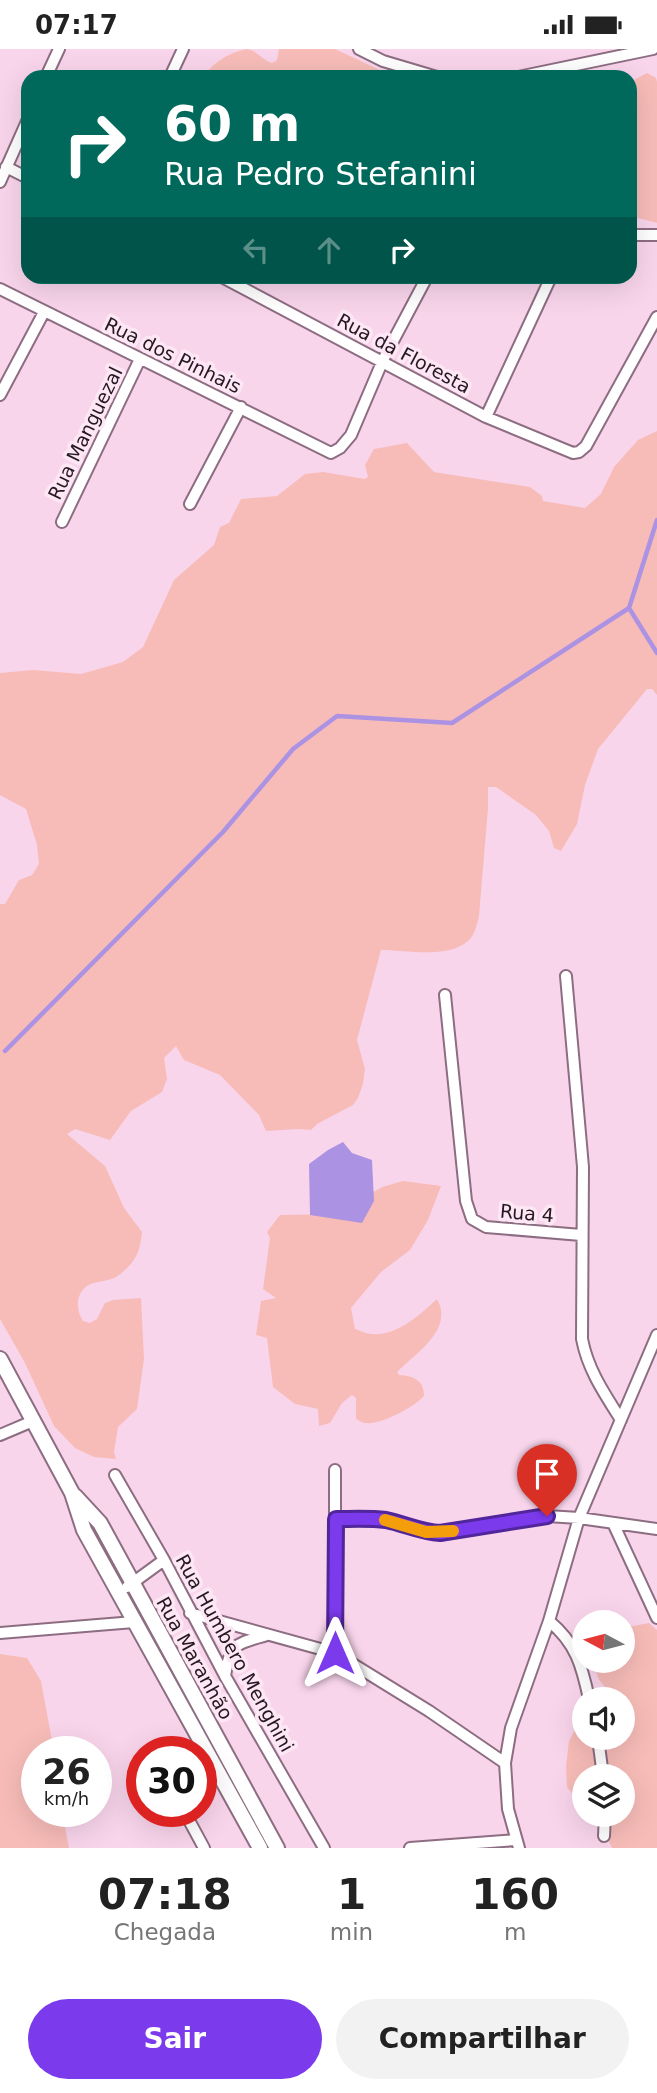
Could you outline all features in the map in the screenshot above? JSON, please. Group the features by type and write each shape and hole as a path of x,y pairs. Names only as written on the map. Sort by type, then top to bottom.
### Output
{"street":[{"path":"49,70 59,49"},
{"path":"173,70 183,49"},
{"path":"359,49 383,61 413,70"},
{"path":"552,70 653,49"},
{"path":"0,182 21,134"},
{"path":"6,167 21,174"},
{"path":"637,235 657,235"},
{"name":"Rua da Floresta","path":"236,284 486,417 573,453 586,446 657,317"},
{"path":"383,360 424,284"},
{"path":"486,417 548,284"},
{"name":"Rua dos Pinhais","path":"0,289 331,453 340,448 351,435 383,360"},
{"path":"0,395 44,312"},
{"name":"Rua Manguezal","path":"62,522 140,359"},
{"path":"190,504 241,407"},
{"path":"566,976 583,1167 582,1339 585,1357 592,1373 621,1420"},
{"name":"Rua 4","path":"445,995 466,1201 472,1219 486,1227 581,1235"},
{"path":"410,1848 518,1844 508,1809 505,1763 510,1728 549,1621 579,1518 657,1335"},
{"name":"Rua Maranhão","path":"0,1359 72,1493 84,1530 260,1848"},
{"path":"0,1435 33,1420"},
{"path":"335,1471 335,1653"},
{"name":"Rua Humbero Menghini","path":"115,1475 164,1560 225,1676 324,1848"},
{"name":"Rua Maranhão","path":"72,1493 100,1524 277,1848"},
{"path":"336,1519 378,1519 426,1532 440,1533 547,1516 657,1529"},
{"path":"613,1523 657,1618"},
{"path":"118,1593 164,1560"},
{"path":"190,1613 335,1653 429,1711 505,1763"},
{"path":"549,1621 562,1631 574,1648 586,1687"},
{"path":"0,1633 134,1622"},
{"path":"225,1676 232,1648 241,1642 270,1634"},
{"path":"193,1827 204,1848"},
{"path":"604,1827 604,1836"}],"shaded area":[{"path":"246,49 254,51 272,63 277,60 279,49 335,49 380,70 209,70 233,53"},
{"path":"647,73 656,78 657,82 657,223 637,218 637,78"},
{"path":"657,431 657,695 652,689 647,689 598,749 585,785 577,824 561,851 554,848 549,831 536,815 496,787 488,787 479,916 474,933 460,947 450,950 381,950 357,1040 365,1069 363,1084 353,1105 311,1130 266,1131 259,1115 220,1075 184,1060 176,1046 164,1058 167,1079 162,1092 131,1111 110,1140 75,1129 67,1134 105,1166 124,1208 142,1232 138,1251 129,1266 116,1277 87,1286 80,1294 78,1303 83,1321 90,1323 97,1319 105,1303 141,1298 144,1359 137,1409 118,1427 114,1452 116,1459 94,1457 75,1448 54,1426 25,1363 0,1319 0,904 5,904 19,880 32,875 39,864 37,845 26,809 0,795 0,673 33,670 81,674 123,662 143,647 174,580 214,545 220,527 229,523 241,499 277,496 305,474 323,472 365,479 368,477 365,465 374,449 407,443 434,472 530,487 542,496 543,501 585,508 601,494 614,467 638,440"},
{"path":"343,1142 352,1153 372,1160 374,1201 362,1223 310,1215 309,1164"},
{"path":"403,1181 441,1186 428,1220 410,1250 381,1272 351,1308 355,1329 370,1334 382,1334 407,1323 437,1299 441,1320 437,1330 423,1348 397,1372 417,1380 422,1386 424,1396 397,1414 366,1423 356,1419 356,1398 352,1395 342,1403 330,1423 319,1426 318,1409 295,1404 273,1387 267,1338 256,1335 261,1301 276,1298 263,1289 270,1238 267,1232 280,1215 336,1214 382,1187"},
{"path":"649,1623 657,1630 657,1848 612,1848 603,1827 635,1827 635,1764 572,1764 572,1793 567,1787 566,1766 572,1735 572,1750 635,1750 635,1687 606,1687 596,1673 635,1673 635,1626"},
{"path":"0,1654 27,1658 41,1681 51,1736 21,1736 21,1827 65,1827 69,1848 0,1848"}],"waterway":[{"path":"657,520 629,608 657,653"},
{"path":"5,1051 223,832 293,749 337,716 452,723 629,608"}],"slow traffic":[{"path":"385,1520 426,1532 453,1531"}],"route":[{"path":"335,1653 336,1519 378,1519 426,1532 440,1533 547,1516"}]}
